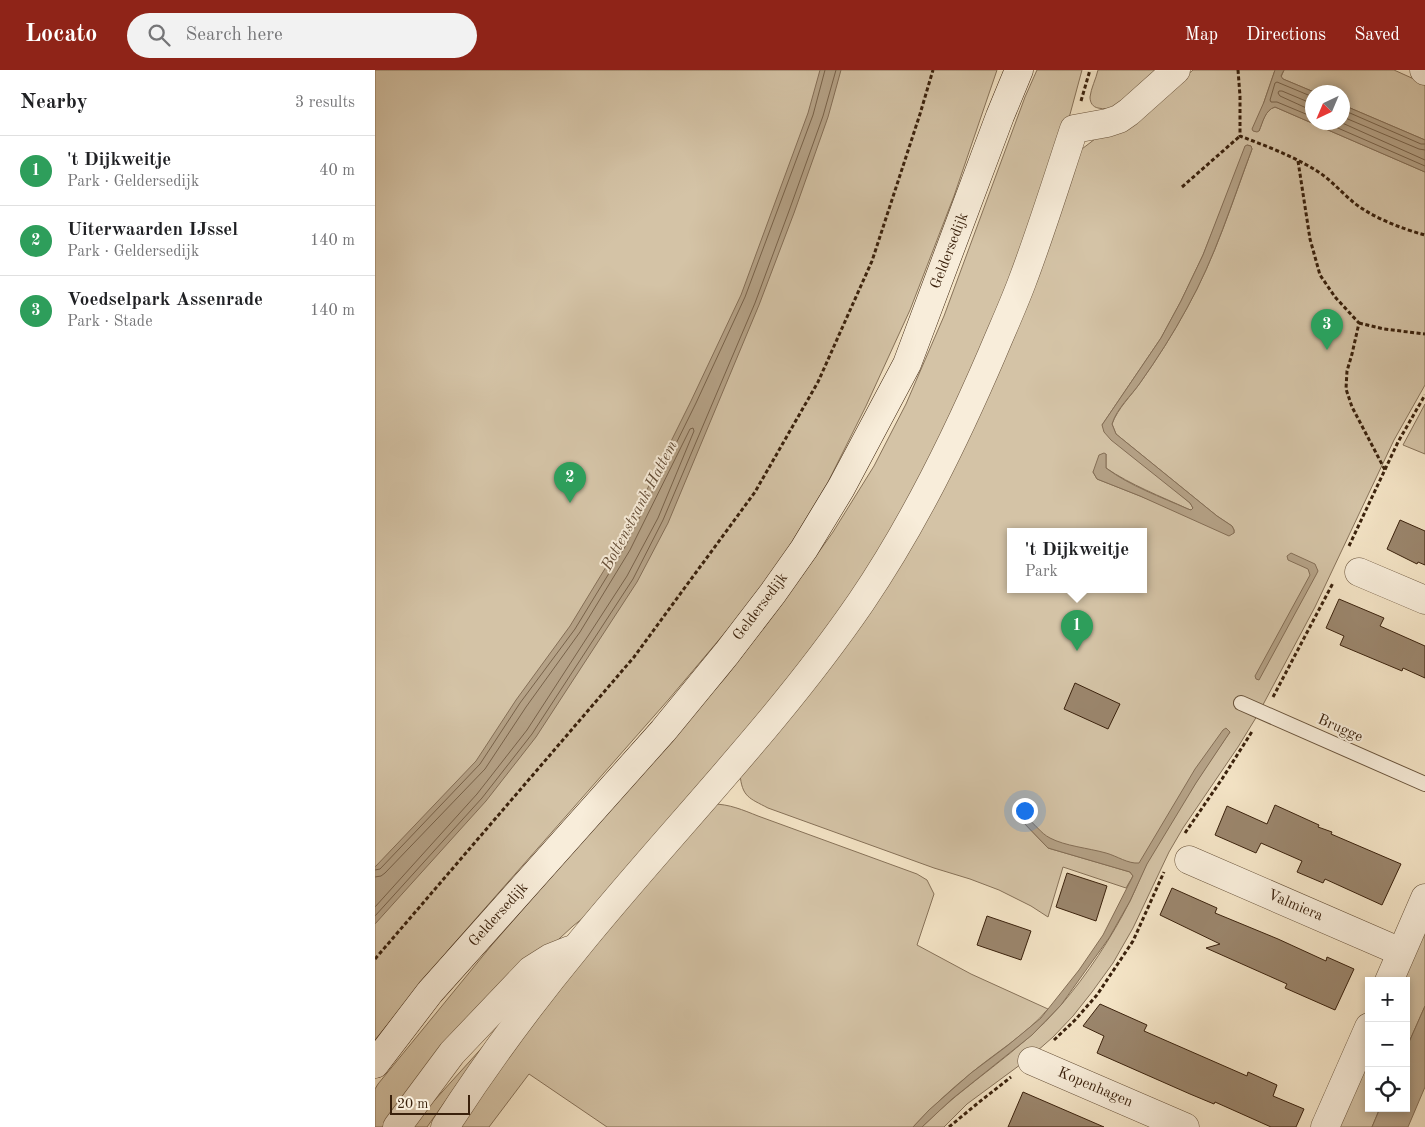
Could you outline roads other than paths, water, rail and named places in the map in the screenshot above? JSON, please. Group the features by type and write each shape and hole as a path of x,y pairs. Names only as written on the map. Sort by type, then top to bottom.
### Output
{"street":[{"name":"Geldersedijk","path":"375,1064 430,992 663,731 727,653 804,549 841,488 907,364 1019,70"},
{"path":"445,1127 524,1014 576,947 794,692 842,629 894,550 951,447 976,391 1022,283 1074,129 1119,119 1176,70"},
{"path":"1354,559 1425,600"},
{"name":"Valmiera","path":"1189,860 1401,952"},
{"path":"1391,977 1425,898"},
{"path":"397,1127 452,1053 531,970 550,958 576,947"},
{"path":"1325,1127 1365,1037"},
{"name":"Kopenhagen","path":"1032,1061 1185,1127"}],"lane":[{"name":"Brugge","path":"1241,703 1425,784"}],"water":[{"name":"Bottenstrank Hattem","path":"820,70 841,70 828,117 759,305 668,523 637,582 536,737 486,801 375,924 375,867 476,761 516,700 570,626 620,544 741,295 808,113"},
{"path":"1275,70 1284,70 1281,76 1283,79 1305,88 1305,120 1275,107 1269,111 1263,120 1259,131 1253,131 1252,129"},
{"path":"1350,108 1425,140 1425,172 1328,130 1350,130"},
{"path":"1247,145 1251,146 1252,149 1223,230 1197,289 1165,346 1121,407 1112,424 1116,434 1232,526 1234,533 1229,536 1097,479 1093,472 1099,455 1104,453 1106,454 1106,468 1115,474 1157,496 1191,510 1193,508 1190,503 1111,440 1104,432 1102,425 1161,338 1181,301 1203,255"},
{"path":"1291,553 1315,564 1318,571 1259,680 1255,676 1310,575 1308,569 1288,560 1287,556"},
{"path":"1226,728 1230,732 1196,783 1147,864 1130,901 1109,938 1061,1005 1032,1035 952,1099 922,1127 913,1127 929,1110 971,1073 1041,1018 1079,970 1103,935 1133,876 1130,872 1048,848 1022,821 1023,818 1029,820 1043,833 1056,841 1139,863 1195,769"},
{"path":"1425,1006 1425,1087 1408,1127 1372,1127 1378,1112 1410,1112 1410,1040"}],"place":[{"name":"Voedselpark Assenrade","path":"1327,350"},
{"name":"Uiterwaarden IJssel","path":"570,503"},
{"name":"'t Dijkweitje","path":"1077,651"}]}
